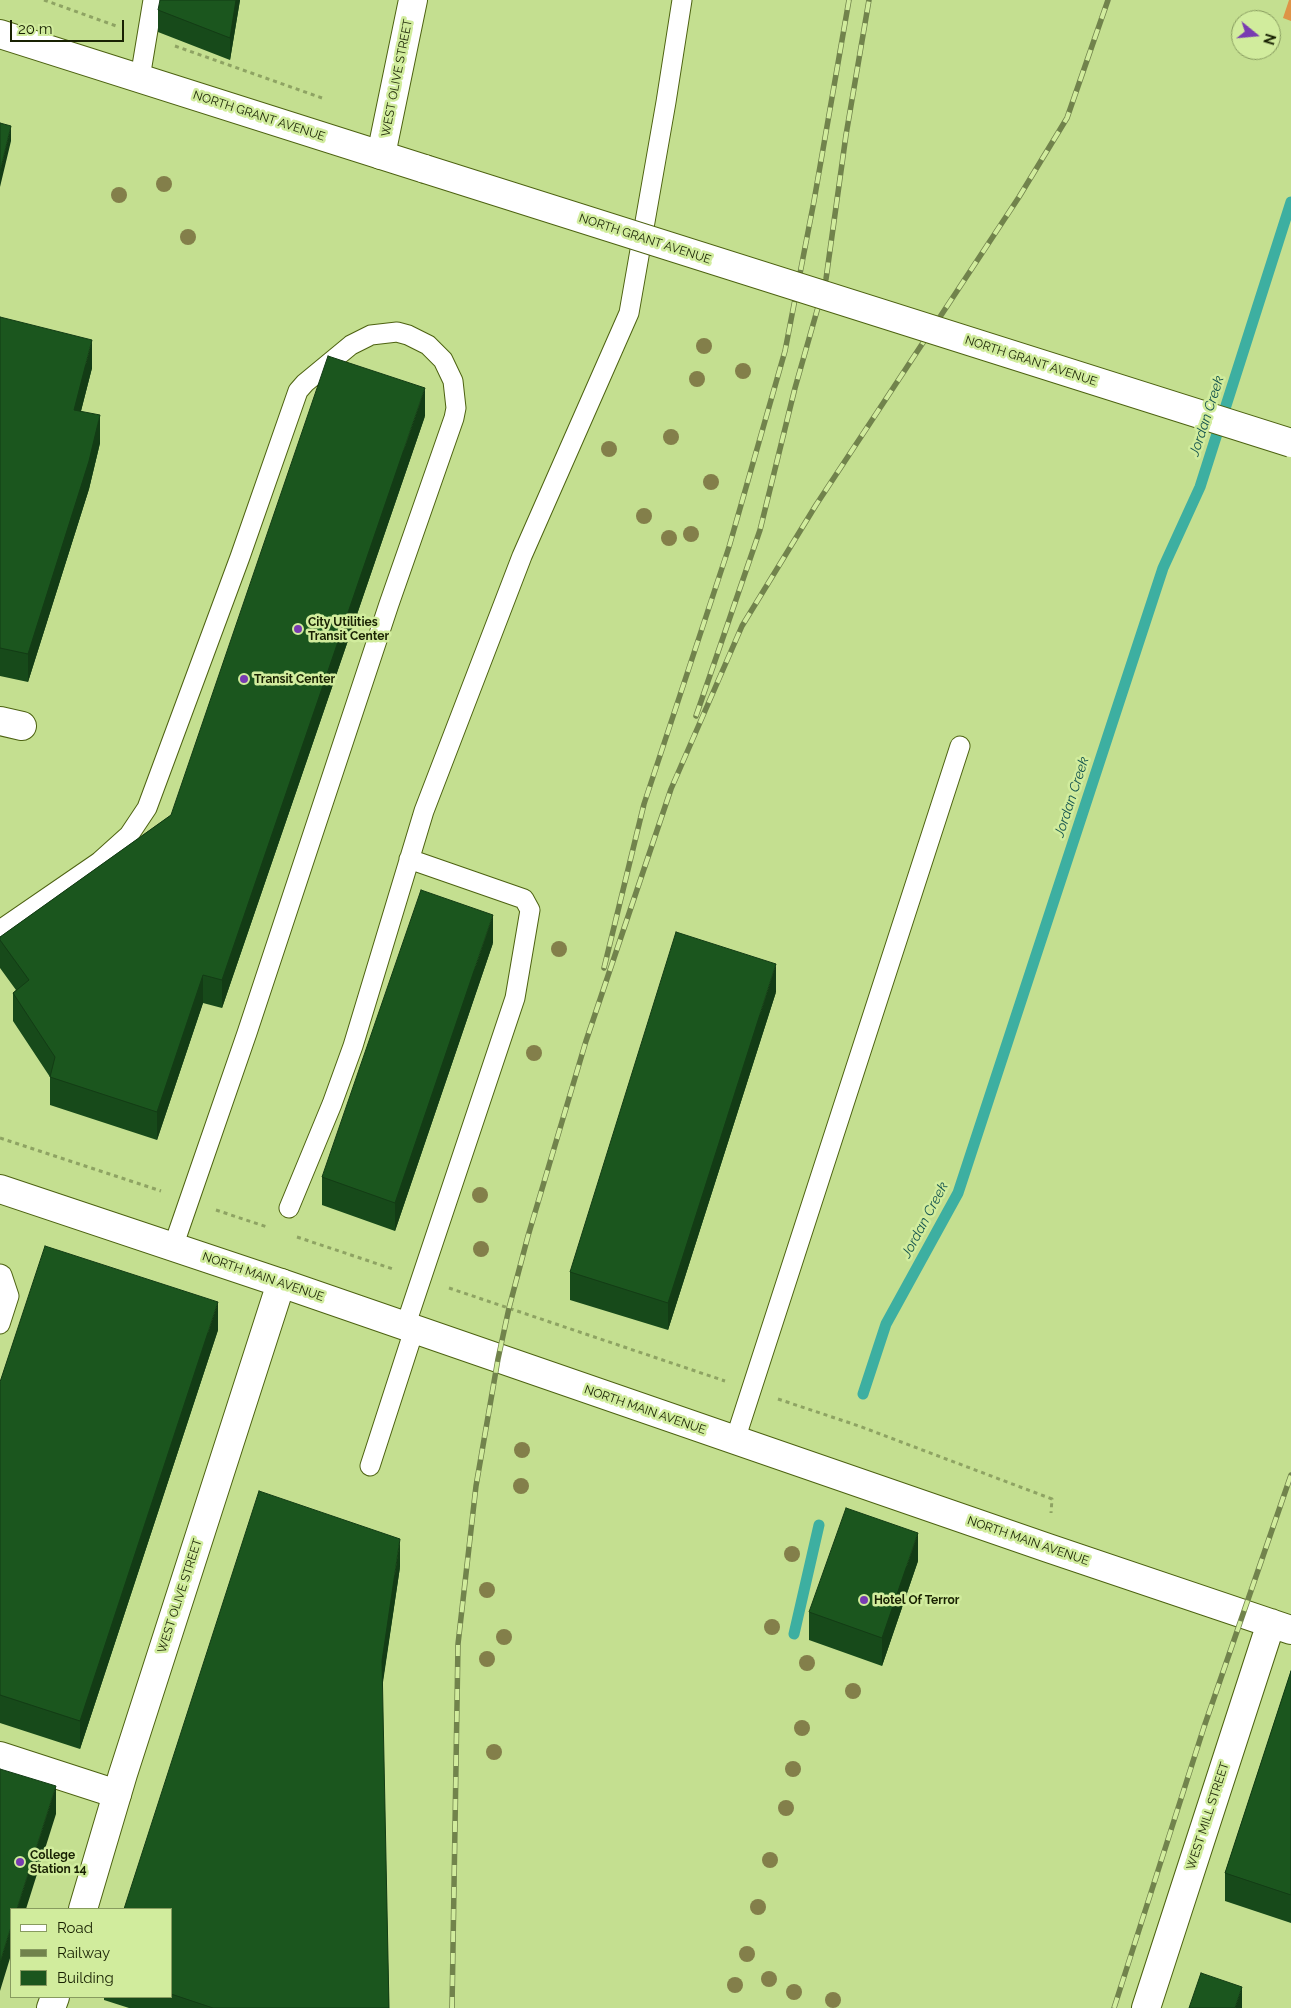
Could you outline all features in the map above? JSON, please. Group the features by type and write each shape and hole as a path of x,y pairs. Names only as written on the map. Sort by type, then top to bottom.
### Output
{"street":[{"name":"WEST OLIVE STREET","path":"382,155 413,0"},
{"name":"NORTH GRANT AVENUE","path":"0,34 1291,442"},
{"name":"NORTH MAIN AVENUE","path":"0,1188 1281,1627"},
{"name":"WEST OLIVE STREET","path":"83,1908 117,1794 281,1283"},
{"name":"WEST MILL STREET","path":"1146,2008 1281,1627"},
{"path":"0,1756 117,1794"}],"lane":[{"path":"140,78 153,0"},
{"path":"288,1208 332,1104 352,1046 424,811 522,556 629,313 682,0"},
{"path":"0,930 94,866 114,850 129,835 150,803 240,557 298,391 350,345 371,335 397,332 428,345 442,360 453,381 456,408 454,418 383,622 247,1033 173,1247"},
{"path":"735,1440 960,746"},
{"path":"370,1466 410,1329 515,998 530,910 524,899 409,859"},
{"path":"0,1274 9,1296 0,1324"}],"path":[{"path":"44,0 323,98"},
{"path":"556,1324 860,1426 1052,1499 1048,1548"}],"shaded area":[{"path":"1289,0 1291,0 1291,21 1283,18"}],"building":[{"path":"160,0 236,0 230,38 158,10"},
{"path":"0,123 11,126 0,172"},
{"path":"0,317 92,340 74,410 100,415 89,461 28,654 0,648"},
{"name":"City Utilities Transit Center","path":"328,356 425,388 222,980 203,975 157,1112 50,1077 55,1057 13,993 29,980 0,940 0,937 171,815"},
{"path":"421,890 493,915 395,1203 322,1177"},
{"path":"676,932 776,964 668,1303 570,1272"},
{"path":"45,1246 218,1302 80,1721 0,1695 0,1382"},
{"path":"259,1491 400,1539 382,1661 389,2008 213,2008 172,1994 172,1908 124,1908"},
{"name":"Hotel Of Terror","path":"846,1508 918,1533 882,1638 809,1612"},
{"path":"1291,1671 1291,1895 1225,1873"},
{"name":"College Station 14","path":"0,1769 56,1786 17,1908 10,1908 10,1930 0,1963"},
{"path":"1201,1973 1242,1987 1235,2008 1189,2008"}],"waterway":[{"name":"Jordan Creek","path":"863,1394 886,1324 958,1193 1163,568 1200,487 1291,202"},
{"name":"Jordan Creek","path":"794,1634 819,1525"}],"railway":[{"path":"604,968 644,804 729,547 785,351 814,201 849,0"},
{"path":"696,716 760,530 795,388 826,279 846,135 869,0"},
{"path":"452,2008 458,1644 476,1486 498,1359 509,1308 528,1236 586,1041 671,789 742,626 816,505 1019,197 1067,118 1108,0"},
{"path":"1114,2008 1204,1727 1291,1475"}],"place":[{"name":"City Utilities Transit Center","path":"298,629"},
{"name":"Transit Center","path":"244,679"},
{"name":"Hotel Of Terror","path":"864,1600"},
{"name":"College Station 14","path":"20,1862"}]}
